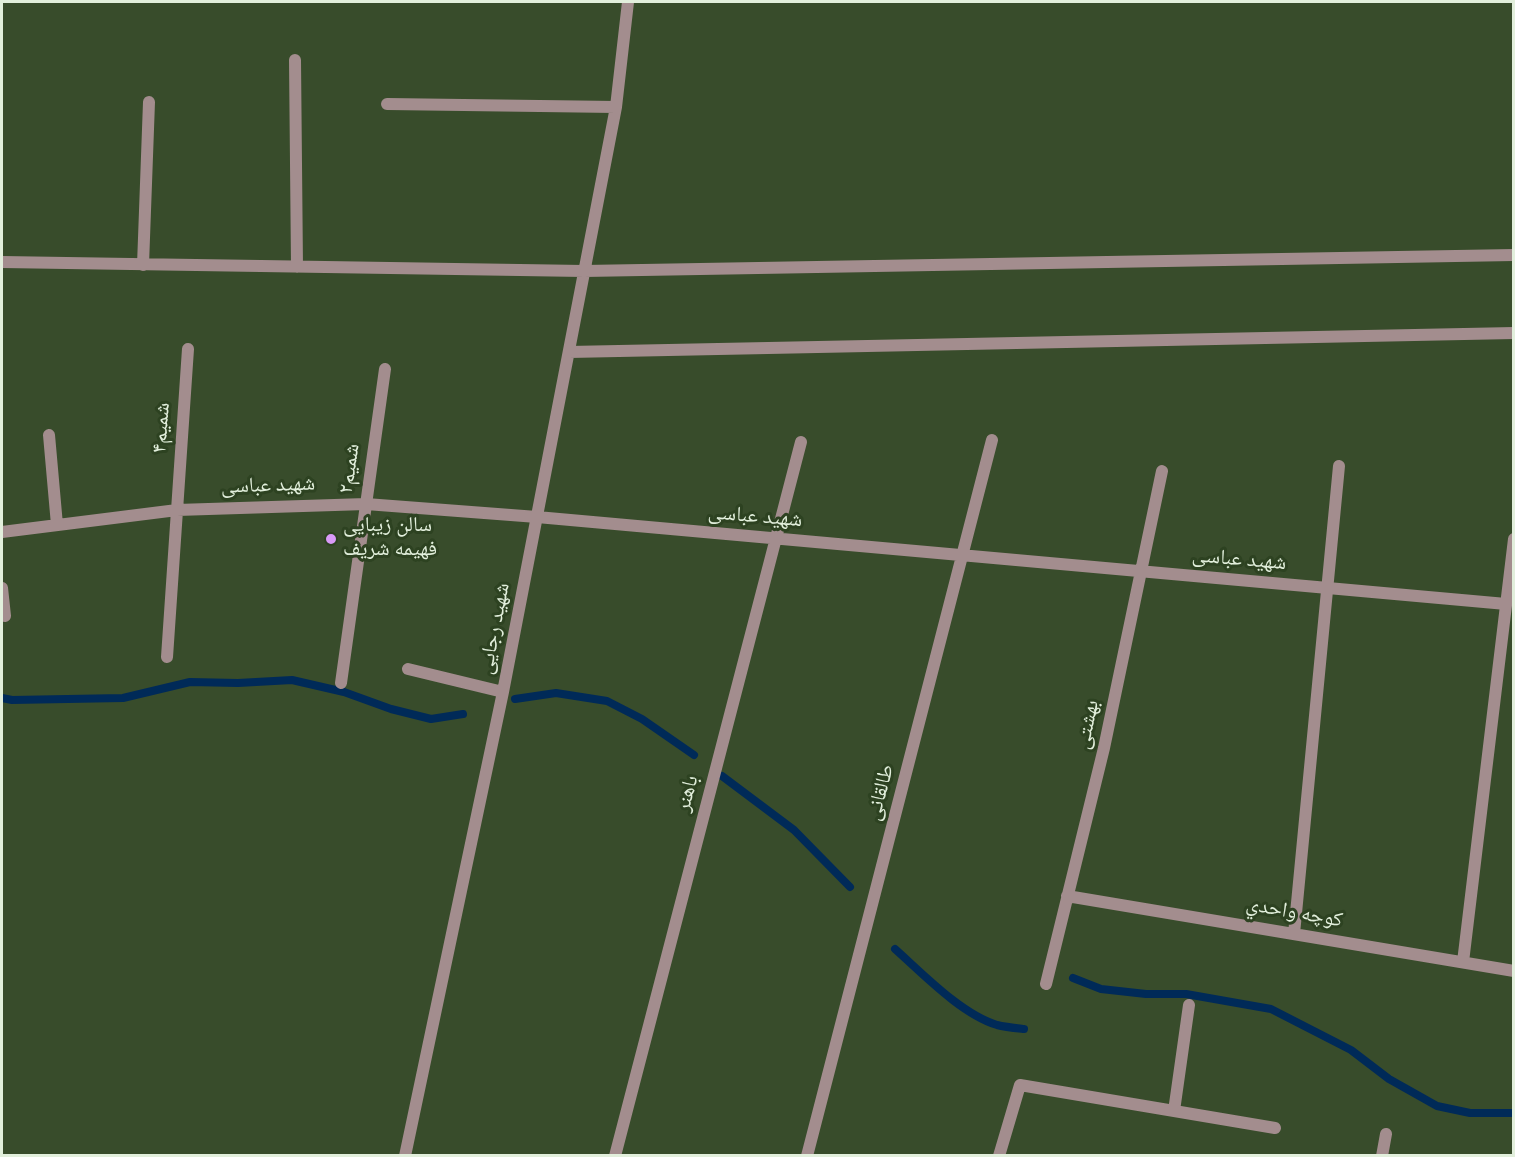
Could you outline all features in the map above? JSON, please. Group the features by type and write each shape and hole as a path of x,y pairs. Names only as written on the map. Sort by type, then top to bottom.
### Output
{"street":[{"name":"شهید رجایی","path":"405,1155 504,692 616,107 628,2"},
{"path":"294,60 297,267"},
{"path":"143,264 149,102"},
{"path":"387,104 616,107"},
{"path":"2,262 584,271 1514,255"},
{"path":"569,352 1514,333"},
{"name":"شمیم۴","path":"167,657 188,350"},
{"name":"شمیم۲","path":"341,683 385,369"},
{"path":"49,435 57,525"},
{"name":"طالقانی","path":"807,1155 964,556 992,440"},
{"name":"باهنر","path":"615,1155 801,442"},
{"path":"1294,934 1339,466"},
{"name":"بهشتی","path":"1046,984 1104,748 1162,471"},
{"name":"شهید عباسی","path":"2,532 177,510 366,504 537,517 1506,604"},
{"path":"1463,962 1514,539"},
{"path":"2,588 5,616"},
{"path":"408,669 504,692"},
{"name":"كوچه واحدي","path":"1067,896 1514,971"},
{"path":"1174,1111 1189,1005"},
{"path":"999,1155 1020,1085 1275,1128"},
{"path":"1382,1155 1386,1134"}],"waterway":[{"path":"2,698 12,700 123,698 190,682 238,683 292,680 344,692 391,709 431,719 463,714"},
{"path":"515,699 556,693 607,701 642,719 694,755"},
{"path":"722,776 794,830 850,887"},
{"path":"895,949 943,992 970,1012 997,1025 1024,1029"},
{"path":"1073,978 1101,989 1146,994 1186,994 1271,1009 1351,1050 1389,1079 1437,1106 1470,1113 1514,1113"}],"place":[{"name":"سالن زیبایی فهیمه شریف","path":"331,539"}]}
